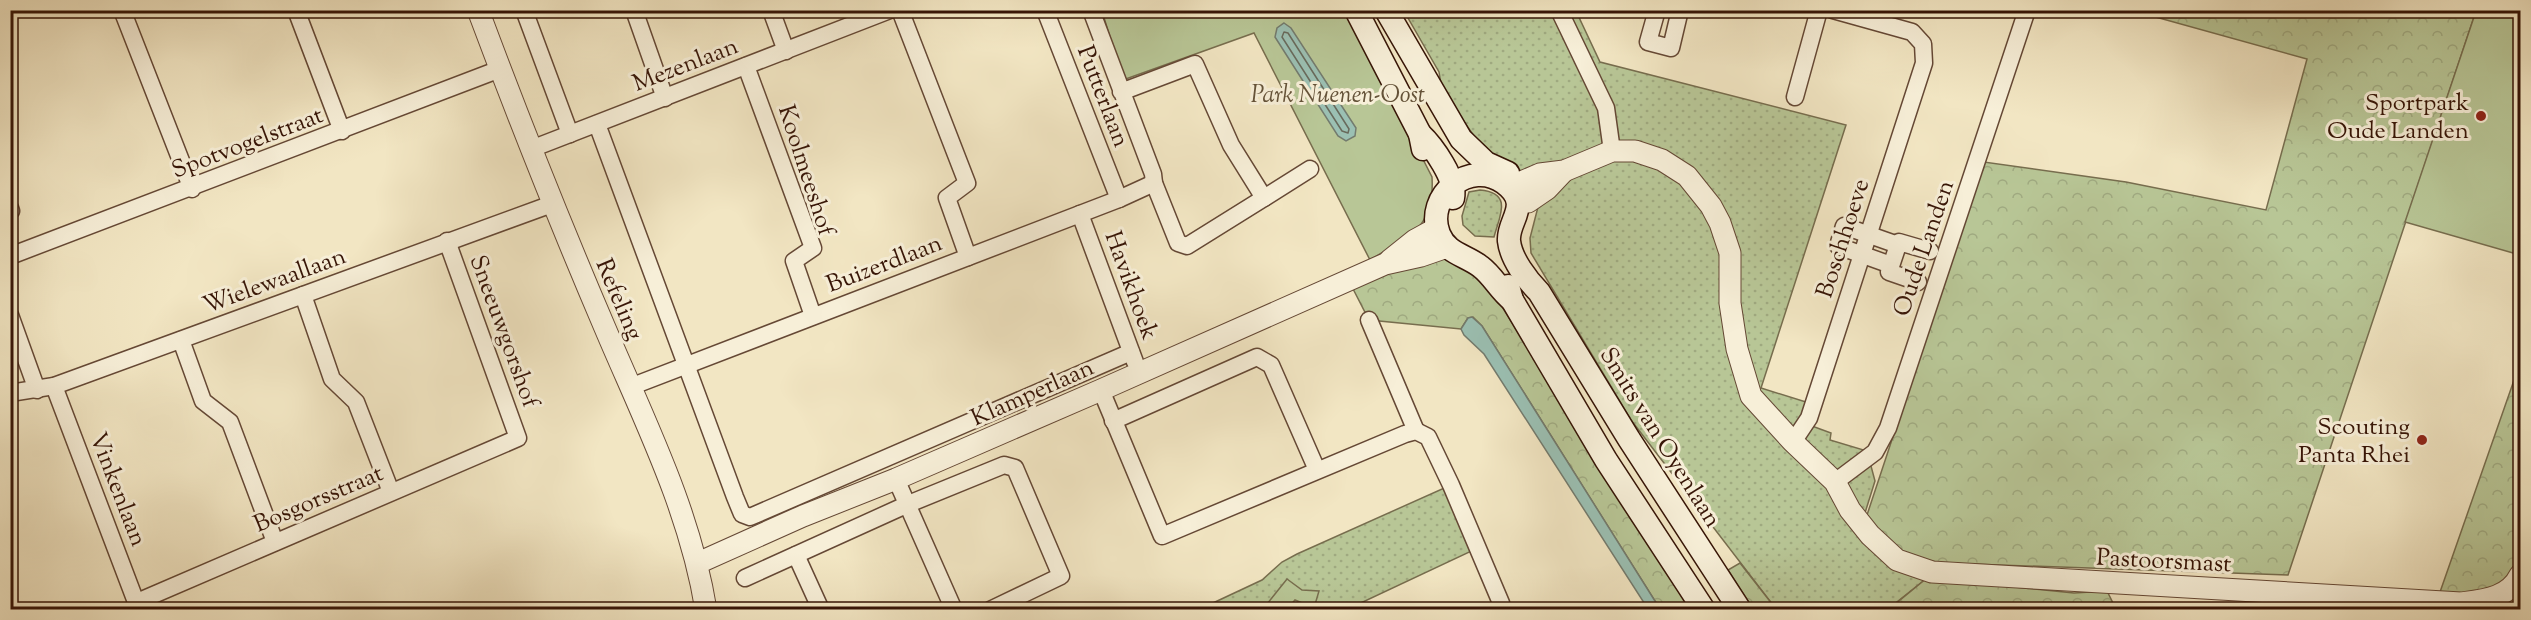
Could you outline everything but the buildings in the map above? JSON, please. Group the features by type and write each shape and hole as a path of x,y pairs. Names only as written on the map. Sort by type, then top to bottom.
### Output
{"main road":[{"path":"1356,10 1420,134 1430,143 1449,188 1454,193 1446,217 1449,230 1447,239 1458,255 1484,260 1508,287 1512,300 1606,460 1704,609"},
{"path":"1386,10 1461,139 1483,170"},
{"path":"1449,188 1483,170 1508,173 1518,191 1515,199 1518,212 1509,238 1513,242 1484,260"},
{"name":"Smits van Oyenlaan","path":"1513,242 1530,283 1539,292 1629,439 1740,609"}],"street":[{"path":"125,10 124,15 192,189"},
{"path":"296,10 342,131"},
{"name":"Refeling","path":"478,10 552,204 679,500 698,563 706,609"},
{"path":"524,10 570,134"},
{"path":"634,10 666,98"},
{"path":"771,10 786,51"},
{"name":"Mezenlaan","path":"531,149 890,10"},
{"path":"900,10 967,183 947,198 968,257"},
{"name":"Putterlaan","path":"1045,10 1119,199"},
{"name":"Putterlaan","path":"1091,10 1178,243 1187,246 1264,198"},
{"path":"1518,191 1540,174 1564,171 1612,151 1606,108 1559,10"},
{"path":"1656,10 1648,42 1671,48 1680,10"},
{"path":"1795,97 1819,10"},
{"name":"Boschhoeve","path":"1792,442 1809,418 1924,63 1923,44 1912,32 1833,10"},
{"name":"Oude Landen","path":"1835,482 1875,452 1888,428 2027,10"},
{"path":"1120,92 1195,64 1231,145 1264,198 1310,169"},
{"name":"Koolmeeshof","path":"746,66 813,249 794,261 813,316"},
{"name":"Spotvogelstraat","path":"10,256 192,189 500,69"},
{"name":"Refeling","path":"597,124 742,513"},
{"name":"Pastoorsmast","path":"1612,151 1635,151 1662,160 1688,176 1711,206 1720,223 1730,253 1730,303 1737,350 1751,396 1792,442 1835,482 1850,510 1870,535 1897,560 1932,572 2461,603 2497,597 2509,589 2520,575"},
{"name":"Buizerdlaan","path":"630,387 1119,199 1154,183"},
{"name":"Wielewaallaan","path":"10,393 54,386 552,204"},
{"name":"Havikhoek","path":"1080,214 1140,373"},
{"path":"1891,265 1838,246 1844,226 1898,245"},
{"name":"Klamperlaan","path":"698,563 1101,390 1385,264 1414,240 1447,239"},
{"name":"Sneeuwgorshof","path":"447,241 518,438"},
{"path":"1918,282 1889,272 1899,242 1930,251"},
{"path":"303,294 332,379 356,402 391,492"},
{"path":"10,315 37,390"},
{"path":"1369,320 1416,431 1428,437 1451,485 1502,603 1498,609"},
{"path":"181,340 203,401 230,422 275,542"},
{"name":"Klamperlaan","path":"742,513 750,517 1131,352"},
{"path":"1113,421 1257,357 1271,365 1317,470"},
{"name":"Vinkenlaan","path":"54,386 138,606"},
{"path":"1101,390 1162,536 1416,431"},
{"name":"Bosgorsstraat","path":"138,606 275,542 518,438"},
{"path":"745,578 906,505 1004,465 1015,468 1061,576 990,609"},
{"path":"896,479 954,609"},
{"path":"796,555 821,609"}],"green space":[{"name":"Park Nuenen-Oost","path":"1102,11 1347,11 1432,177 1432,194 1424,220 1408,236 1370,260 1254,33 1123,80"},
{"path":"1404,11 1576,11 1600,62 1846,125 1761,388 1806,402 1801,422 1831,433 1830,440 1867,451 1875,481 1859,532 1927,578 1888,609 1776,609 1631,420 1531,253 1530,238 1538,207 1522,171 1491,157 1483,149 1442,90 1439,72"},
{"path":"2134,11 2476,11 2288,575 1942,563 1904,556 1866,518 1984,162 2126,182 2266,210 2307,59"},
{"name":"Sportpark Oude Landen","path":"2476,11 2520,11 2520,255 2405,222"},
{"path":"1480,190 1491,192 1501,201 1501,214 1494,237 1475,236 1463,225 1462,216 1469,192"},
{"path":"1438,256 1467,267 1484,278 1601,464 1697,609 1660,609 1482,326 1473,317 1468,318 1461,329 1369,320 1349,281"},
{"path":"2520,363 2520,555 2507,578 2491,591 2439,595"},
{"path":"1451,485 1478,548 1348,609 1198,610 1262,580 1282,562 1297,554"},
{"path":"1740,563 1776,609 1753,609 1728,570"},
{"path":"1927,578 2074,593 2107,591 2116,609 1888,610"},
{"path":"1287,579 1302,590 1319,591 1314,608 1295,600 1287,609 1275,609 1267,604"},
{"path":"2273,599 2432,609 2278,609"}],"water":[{"path":"1284,23 1291,28 1356,128 1355,136 1346,141 1338,136 1275,37 1277,28"},
{"path":"1472,317 1482,326 1660,609 1648,609 1484,354 1464,335 1461,329 1468,318"}],"place":[{"name":"Sportpark Oude Landen","path":"2481,116"},
{"name":"Scouting Panta Rhei","path":"2422,440"}]}
